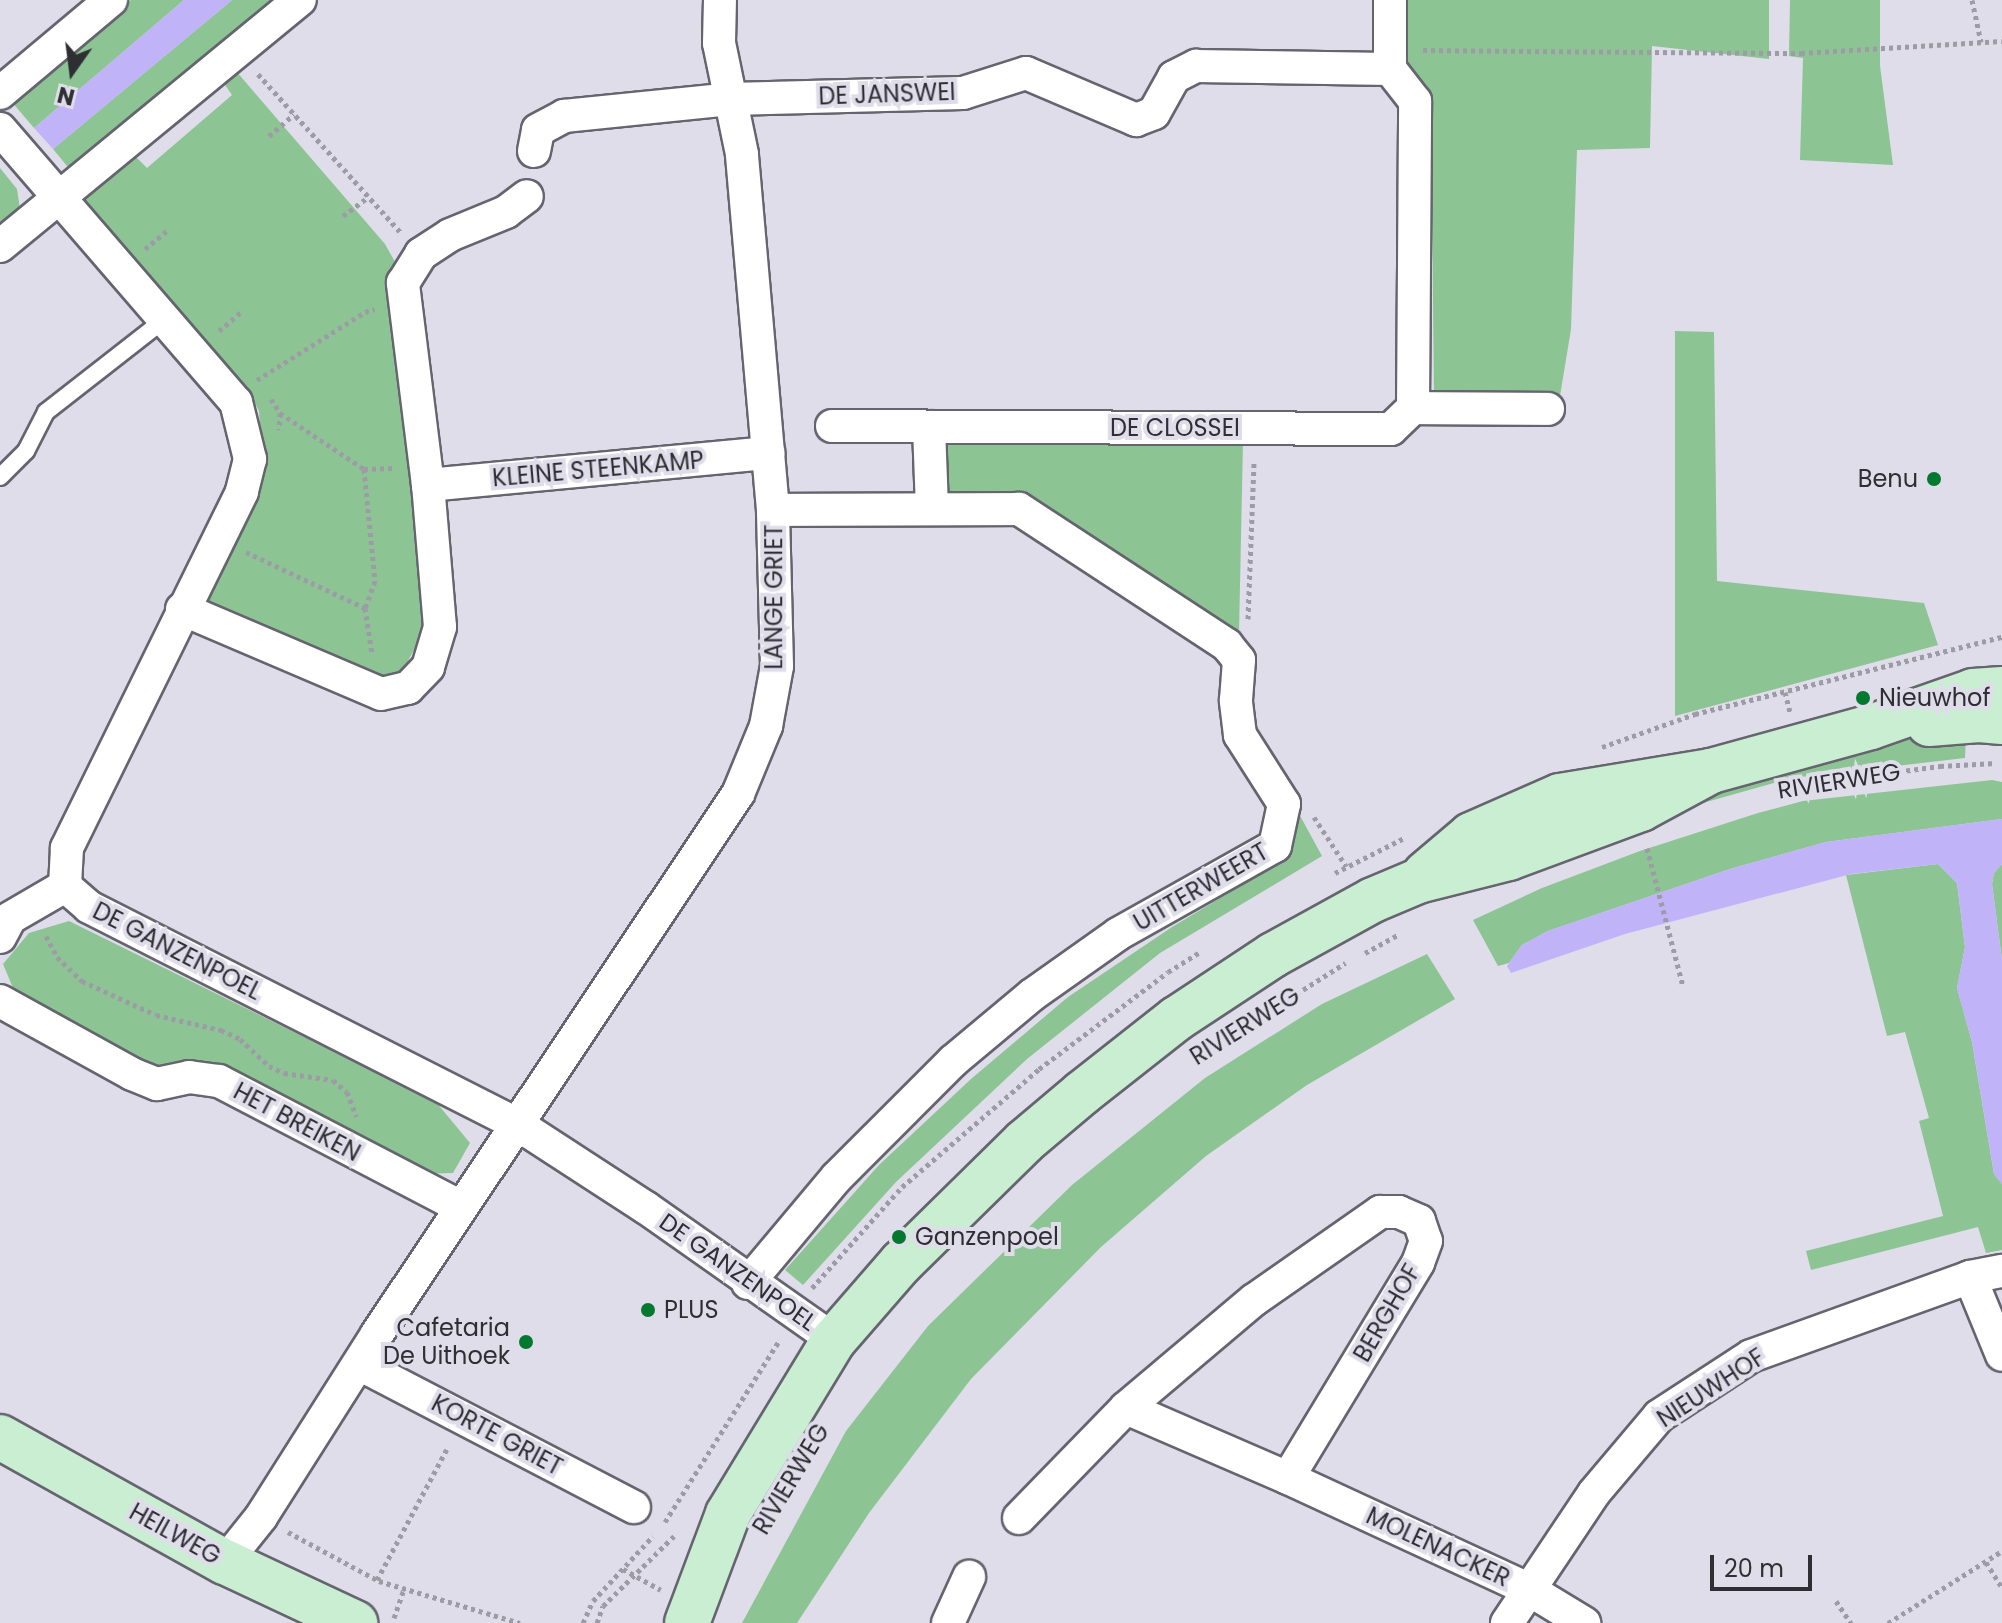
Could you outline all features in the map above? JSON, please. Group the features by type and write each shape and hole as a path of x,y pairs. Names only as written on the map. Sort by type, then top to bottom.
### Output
{"street":[{"path":"0,93 111,0"},
{"path":"0,246 300,0"},
{"name":"LANGE GRIET","path":"517,1124 738,794 766,726 777,666 769,453 742,154 719,43 720,0"},
{"path":"1390,0 1390,60 1415,101 1413,408 1548,409"},
{"name":"DE JANSWEI","path":"730,99 963,93 1026,73 1136,120 1154,113 1174,77 1196,66 1390,60"},
{"path":"534,151 538,130 564,116 730,99"},
{"path":"0,129 236,402 250,459 242,492 67,848 65,886 10,919"},
{"path":"182,609 381,694 408,688 428,667 440,627 427,476 396,305 403,283 421,254 450,235 506,212 527,196"},
{"name":"DE CLOSSEI","path":"832,426 1391,429 1413,408"},
{"path":"929,427 932,509"},
{"name":"KLEINE STEENKAMP","path":"427,476 769,453"},
{"path":"773,510 1019,509 1227,645 1239,660 1236,700 1240,735 1284,804"},
{"name":"RIVIERWEG","path":"687,1623 728,1514 834,1340 901,1263 1024,1142 1176,1019 1273,955 1373,900 1418,881 1509,858 1641,809 1711,771 1871,727 1973,691 2002,689"},
{"name":"RIVIERWEG","path":"1871,727 1979,720 2002,722"},
{"name":"UITTERWEERT","path":"748,1283 837,1177 953,1061 1032,995 1118,934 1275,846 1284,804"},
{"name":"DE GANZENPOEL","path":"65,886 89,907 517,1124 645,1207 748,1283 834,1340"},
{"name":"HET BREIKEN","path":"0,1001 132,1074 157,1084 189,1077 219,1081 461,1207"},
{"path":"225,1562 261,1517 517,1124"},
{"name":"BERGHOF","path":"1019,1518 1126,1408 1254,1300 1350,1230 1380,1212 1399,1212 1419,1221 1426,1241 1418,1263 1288,1478"},
{"name":"NIEUWHOF","path":"1507,1623 1594,1493 1659,1416 1751,1356 1970,1277 2002,1271"},
{"path":"1970,1277 2002,1355"},
{"name":"KORTE GRIET","path":"359,1364 634,1507"},
{"path":"1126,1408 1288,1478"},
{"name":"HEILWEG","path":"0,1437 225,1562 355,1623"},
{"name":"MOLENACKER","path":"1288,1478 1528,1589 1584,1623"},
{"name":"RIVIERWEG","path":"657,1623 687,1559 728,1514"},
{"path":"948,1623 969,1577"}],"lane":[{"path":"0,477 26,451 46,412 165,319"}],"path":[{"path":"1972,0 1981,42"},
{"path":"1390,60 1801,53 2002,41"},
{"path":"239,52 367,198 421,254"},
{"path":"269,136 294,114"},
{"path":"343,216 367,198"},
{"path":"145,249 168,230"},
{"path":"257,380 365,312 396,305"},
{"path":"217,333 242,311"},
{"path":"280,413 364,469 427,476"},
{"path":"1239,660 1247,639 1255,428"},
{"path":"364,469 375,581 365,608 374,664"},
{"path":"235,547 365,608"},
{"name":"RIVIERWEG","path":"1824,781 1940,766 2002,764"},
{"path":"1284,804 1306,804 1346,866"},
{"path":"1646,845 1683,986"},
{"path":"10,919 82,981 156,1015 221,1030 240,1039 269,1066 284,1073 333,1080 347,1092 354,1110 360,1135 357,1153"},
{"name":"RIVIERWEG","path":"1192,1059 1345,963 1410,928"},
{"path":"377,1580 464,1418"},
{"path":"261,1517 377,1580 520,1623"},
{"path":"1888,1623 2002,1551"},
{"path":"1986,1562 2002,1588"},
{"path":"393,1623 404,1589"},
{"path":"1836,1601 1851,1623"}],"green space":[{"path":"131,0 184,0 34,128 11,101"},
{"path":"232,0 276,0 72,172 53,149"},
{"path":"1406,0 1769,0 1769,59 1652,46 1650,148 1577,150 1571,329 1559,402 1434,395 1431,113 1418,78 1406,63"},
{"path":"1790,0 1880,0 1880,66 1893,165 1800,160 1803,58 1789,56"},
{"path":"236,71 385,244 395,262 427,589 423,633 403,670 392,677 376,678 363,674 200,598 261,440 259,411 249,392 85,206 80,195 129,150 147,168 232,95 223,82"},
{"path":"0,168 17,189 21,215 0,233"},
{"path":"1675,331 1714,332 1717,581 1924,603 1938,645 1675,716"},
{"path":"945,440 1243,442 1239,633 1234,635 1022,497 949,493"},
{"path":"1966,731 1965,758 1792,778 1685,808 1697,791 1862,747"},
{"path":"1992,780 2002,782 2002,819 1826,842 1730,869 1548,931 1522,945 1509,963 1498,966 1473,920 1542,888 1640,851 1758,813 1803,801"},
{"path":"1298,812 1322,856 1160,953 1027,1059 896,1182 803,1285 785,1270 879,1165 971,1079 1068,997 1172,927 1287,858"},
{"path":"1938,864 1957,883 1965,947 1957,988 1972,1042 1994,1174 2002,1184 2002,1250 1986,1253 1978,1227 1811,1270 1806,1251 1943,1216 1919,1121 1929,1118 1905,1032 1887,1036 1846,875"},
{"path":"2002,864 2002,960 1992,884 1994,873"},
{"path":"69,921 436,1102 470,1143 453,1173 419,1174 157,1074 18,1000 3,964 29,933"},
{"path":"1427,954 1455,999 1307,1085 1206,1156 1101,1247 971,1379 869,1513 797,1623 742,1623 846,1431 928,1326 1072,1185 1205,1078 1322,1004"}],"shaded area":[{"path":"184,0 232,0 53,149 34,128"},
{"path":"2002,819 2002,864 1994,873 1992,884 2002,960 2002,1184 1994,1174 1972,1042 1957,988 1965,947 1957,883 1938,864 1851,874 1625,934 1511,973 1507,966 1522,945 1548,931 1730,869 1826,842"}],"place":[{"name":"Benu","path":"1934,479"},
{"name":"Nieuwhof","path":"1863,698"},
{"name":"Ganzenpoel","path":"899,1237"},
{"name":"PLUS","path":"648,1310"},
{"name":"Cafetaria De Uithoek","path":"526,1342"}]}
